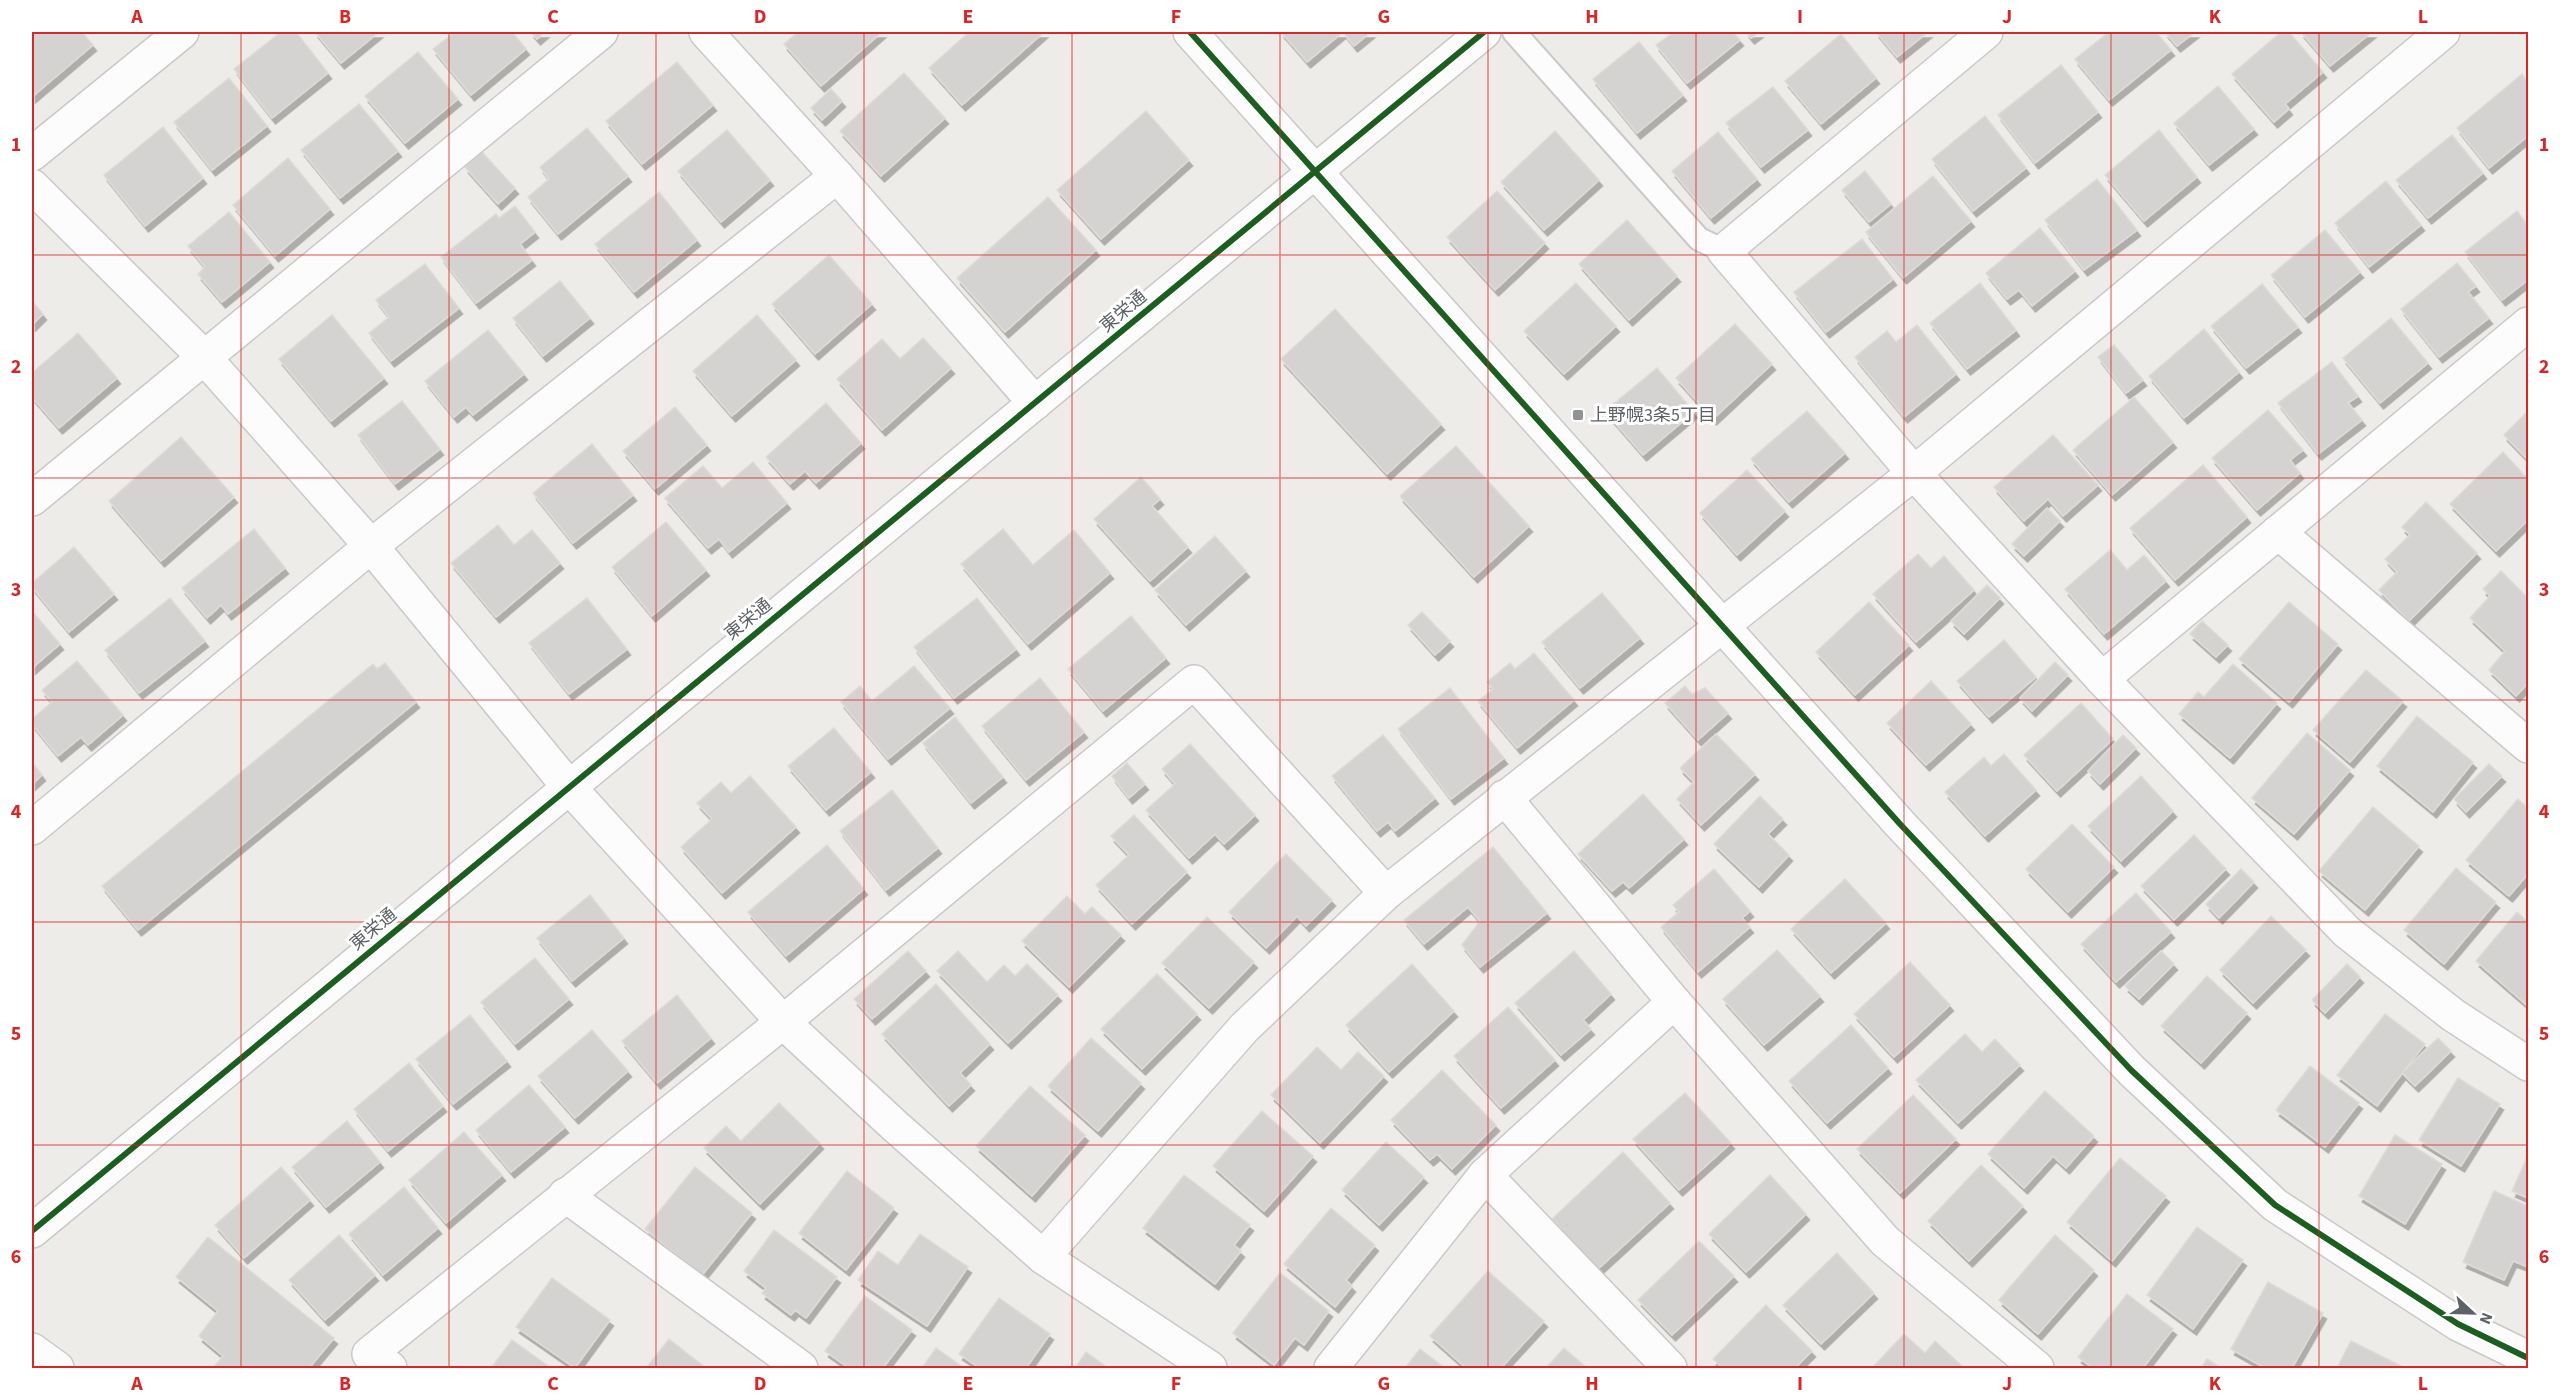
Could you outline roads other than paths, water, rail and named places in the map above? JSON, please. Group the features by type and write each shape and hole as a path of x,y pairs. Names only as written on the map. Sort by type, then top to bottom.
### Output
{"street":[{"path":"32,154 182,32"},
{"path":"32,499 203,356 601,32"},
{"path":"706,32 837,176 1035,403"},
{"path":"1190,32 1900,824 2131,1070 2275,1205 2458,1324 2529,1358"},
{"name":"東栄通","path":"32,1231 568,786 1484,32"},
{"path":"1986,32 1725,251 1914,473 2102,680 2347,932 2453,1016 2529,1064"},
{"path":"1043,1257 1244,1028 1386,893 1504,797 1724,627 1914,473 2443,32"},
{"path":"32,828 371,546 837,176"},
{"path":"32,186 203,356 371,546 568,786 783,1022 895,1126 1043,1257 1210,1368"},
{"path":"2102,680 2529,324"},
{"path":"2278,532 2526,739"},
{"path":"390,1368 369,1354 783,1022 1194,682 1386,893"},
{"path":"1504,797 1674,1002 1885,1241 2037,1368"},
{"path":"1331,1368 1485,1175 1674,1002"},
{"path":"1485,1175 1670,1368"},
{"path":"565,1195 801,1368"},
{"path":"32,1350 57,1368"}],"lane":[{"path":"1514,32 1699,239 1725,251"}],"place":[{"name":"上野幌3条5丁目","path":"1578,415"}]}
